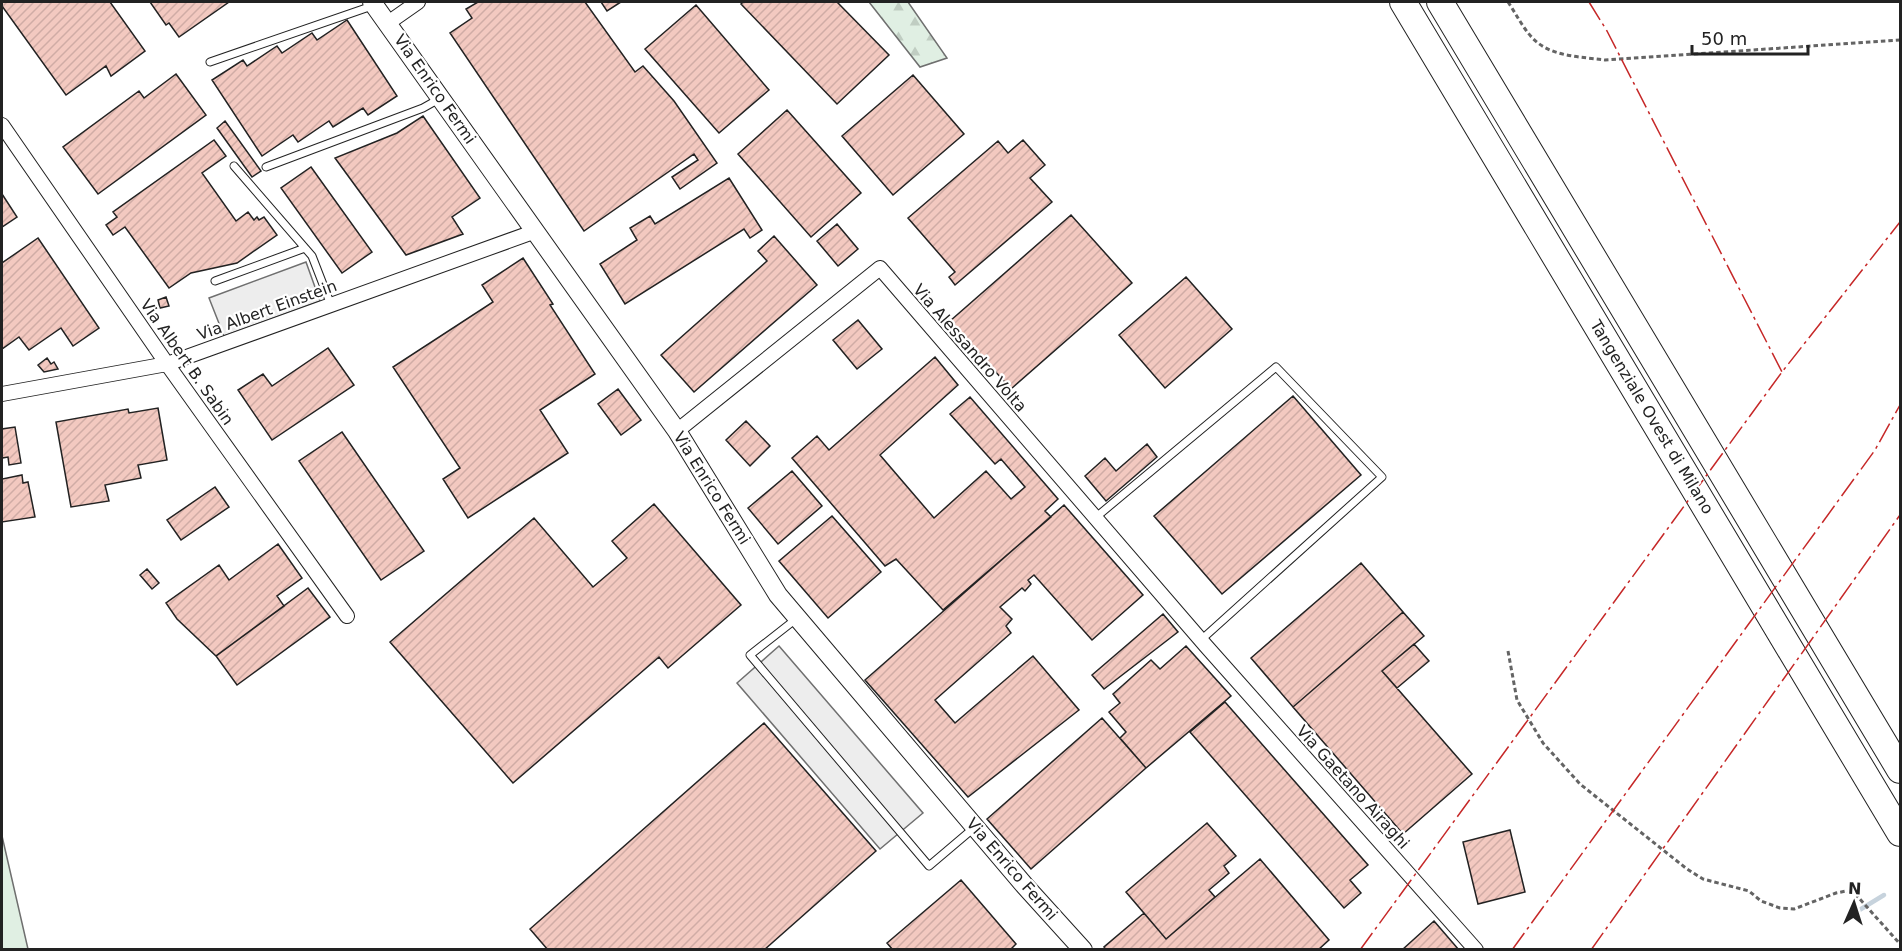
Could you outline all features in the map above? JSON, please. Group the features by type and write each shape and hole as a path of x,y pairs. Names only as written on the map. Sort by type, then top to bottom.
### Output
{"highway":[{"name":"Tangenziale Ovest di Milano","path":"1402,2 1900,833"},
{"name":"Tangenziale Ovest di Milano","path":"1440,2 1900,770"}],"street":[{"path":"388,22 418,2"},
{"name":"Via Enrico Fermi","path":"373,3 442,97 677,431 778,595 1025,886 1083,950"},
{"name":"Via Albert B. Sabin","path":"2,125 167,364 347,616"},
{"name":"Via Albert Einstein","path":"2,394 167,364 536,231"},
{"name":"Via Alessandro Volta","path":"677,431 879,268 1204,643"},
{"name":"Via Gaetano Airaghi","path":"1204,643 1476,950"}],"lane":[{"path":"210,62 373,3"},
{"path":"266,167 423,108 442,97"},
{"path":"234,166 312,256 331,305"},
{"path":"215,281 305,248"},
{"path":"1095,518 1276,367 1382,477 1204,643"},
{"path":"798,617 750,655 929,866 975,827"}],"path":[{"path":"1508,2 1538,43 1558,54 1605,60 1900,40"},
{"path":"1508,651 1517,700 1543,743 1580,784 1687,869 1703,879 1749,891 1761,901 1780,908 1794,909 1846,891 1858,897 1900,944"}],"green space":[{"path":"869,2 908,2 947,58 920,67"},
{"path":"2,836 28,949 2,949"}],"shaded area":[{"path":"306,262 320,301 224,336 209,298"},
{"path":"779,646 923,813 880,849 737,683"}],"building":[{"path":"2,2 110,2 145,51 111,76 106,66 66,95 2,6"},
{"path":"150,2 229,2 179,37 169,23 166,25"},
{"path":"478,2 585,2 635,72 643,66 674,101 717,163 680,189 672,177 698,160 694,154 584,231 450,33 472,18 466,9"},
{"path":"601,2 621,2 607,11"},
{"path":"743,2 837,2 889,55 837,104 741,4"},
{"path":"696,5 769,90 719,133 645,49"},
{"path":"347,20 397,96 368,115 363,108 333,127 329,121 298,142 293,135 262,156 212,80 243,60 247,66 277,46 282,53 312,33 317,40"},
{"path":"176,74 206,115 98,194 63,147 139,91 144,98"},
{"path":"913,75 964,134 893,195 842,136"},
{"path":"787,110 861,193 811,237 738,154"},
{"path":"423,116 480,198 452,217 463,234 406,255 335,158 397,133"},
{"path":"225,121 261,171 252,177 217,128"},
{"path":"214,140 226,156 202,173 236,221 248,212 254,220 257,217 259,220 264,217 277,235 237,263 191,273 169,288 125,227 113,235 106,225 117,217 113,212"},
{"path":"1023,140 1045,165 1030,178 1052,202 955,285 949,277 955,272 908,218 998,141 1008,153"},
{"path":"311,167 372,252 342,273 281,188"},
{"path":"729,178 762,230 750,238 744,229 625,304 600,264 637,240 630,228 650,216 655,224"},
{"path":"2,194 17,217 2,227"},
{"path":"1071,215 1132,283 1011,389 950,321"},
{"path":"837,224 858,249 838,266 817,241"},
{"path":"774,236 817,285 694,392 661,355 767,261 758,251"},
{"path":"38,238 99,328 73,346 61,328 29,350 19,337 2,349 2,263"},
{"path":"523,258 553,304 550,305 595,374 540,410 568,453 468,518 443,479 460,468 393,367 493,302 482,285"},
{"path":"1186,277 1232,329 1165,388 1119,335"},
{"path":"166,297 169,306 160,308 158,300"},
{"path":"858,320 882,349 857,369 833,340"},
{"path":"328,348 354,385 272,440 238,390 263,374 272,386"},
{"path":"935,357 958,385 880,455 934,518 986,471 1011,499 1025,487 1001,459 995,464 950,414 970,397 1058,499 1045,511 1051,517 943,610 896,559 885,566 792,458 817,436 829,450"},
{"path":"47,358 51,364 54,362 58,369 44,372 38,365"},
{"path":"618,389 641,420 621,435 598,404"},
{"path":"1293,396 1361,475 1222,594 1154,516"},
{"path":"158,408 167,460 138,465 141,478 105,485 109,501 71,507 56,422 128,409 129,413"},
{"path":"746,421 770,446 750,466 726,440"},
{"path":"15,427 21,463 9,465 8,457 2,458 2,429"},
{"path":"342,432 424,551 381,580 299,461"},
{"path":"1147,444 1157,457 1106,501 1085,476 1105,458 1116,471"},
{"path":"792,471 822,506 778,544 748,508"},
{"path":"22,475 23,483 28,482 35,517 2,522 2,479"},
{"path":"215,487 229,507 181,540 167,520"},
{"path":"654,504 741,605 668,668 659,657 513,783 390,642 534,518 593,587 627,558 612,541"},
{"path":"1064,505 1143,595 1092,640 1034,575 1028,580 1031,584 1025,591 1022,588 1000,607 1012,619 1006,626 1011,633 935,700 955,723 1033,656 1079,710 968,797 865,680"},
{"path":"832,516 881,572 828,618 779,561"},
{"path":"278,544 302,578 277,596 284,606 216,656 177,619 166,603 219,565 229,580"},
{"path":"1361,563 1403,612 1293,707 1251,658"},
{"path":"147,569 159,583 152,589 140,575"},
{"path":"308,588 330,617 237,685 216,656"},
{"path":"1403,612 1424,636 1382,671 1472,774 1403,834 1293,707"},
{"path":"1163,614 1178,632 1104,689 1092,675"},
{"path":"1414,644 1429,661 1397,688 1382,671"},
{"path":"1186,646 1231,696 1146,768 1120,738 1126,732 1109,712 1120,703 1113,694 1151,660 1160,669"},
{"path":"1225,702 1368,865 1350,880 1361,893 1344,908 1190,732"},
{"path":"1102,718 1146,768 1031,869 987,819"},
{"path":"764,723 876,851 764,950 548,950 530,929"},
{"path":"1207,823 1236,856 1224,866 1229,873 1209,890 1215,897 1166,939 1126,892"},
{"path":"1510,830 1525,892 1478,904 1463,842"},
{"path":"1260,859 1329,940 1318,950 1106,950 1104,947 1144,913 1166,939"},
{"path":"961,880 1016,944 1010,950 893,950 887,943"},
{"path":"1434,921 1459,950 1402,950"}],"waterway":[{"path":"1848,917 1884,895"}],"power":[{"path":"1589,2 1607,31 1782,372"},
{"path":"1360,950 1782,372 1900,222"},
{"path":"1512,950 1875,450 1900,405"},
{"path":"1591,950 1900,515"}]}
